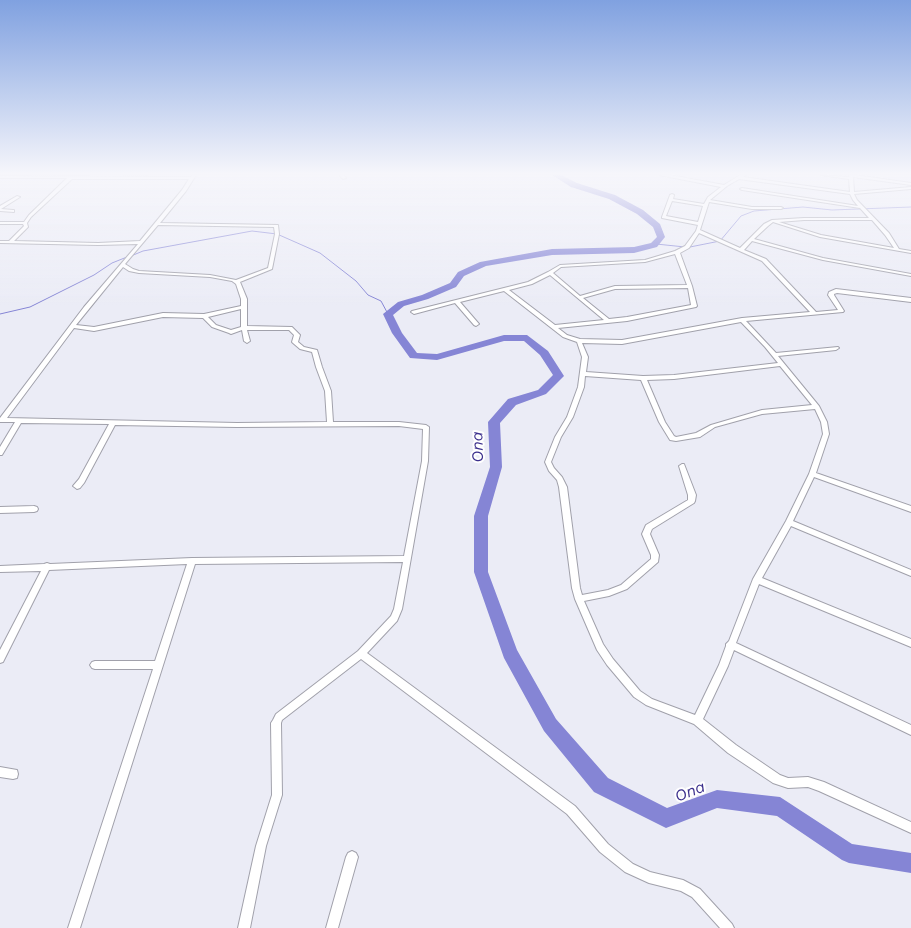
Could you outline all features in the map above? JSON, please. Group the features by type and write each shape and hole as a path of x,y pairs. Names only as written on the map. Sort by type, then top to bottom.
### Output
{"street":[{"path":"10,242 26,226 25,224 31,218"},
{"path":"1,420 111,278 124,265 161,218"},
{"path":"667,218 700,224"},
{"path":"414,312 530,282 560,266 645,261 676,252 687,247 698,231 702,218"},
{"path":"741,250 772,221 872,219 887,234 897,250"},
{"path":"772,221 820,236 911,252"},
{"path":"0,223 25,224"},
{"path":"124,265 130,270 139,272 210,276 235,282 270,269 277,234 276,226 156,224"},
{"path":"698,231 764,260 814,313"},
{"path":"752,240 823,259 911,275"},
{"path":"0,242 98,244 142,242"},
{"path":"554,328 627,319 694,306 695,302 690,286 676,252"},
{"path":"550,273 608,321"},
{"path":"235,282 241,289 247,341"},
{"path":"581,297 615,288 690,286"},
{"path":"505,289 565,336 579,341 622,342 742,320 840,311 831,295 836,290 911,300"},
{"path":"457,302 476,324"},
{"path":"73,326 99,328 169,314 192,317 204,316 244,307"},
{"path":"204,316 214,326 236,332 244,328 290,328 296,335 295,342 302,348 315,351 328,391 330,425"},
{"path":"698,721 723,666 757,578 789,522 812,474 826,434 824,422 817,406 742,320"},
{"path":"579,341 584,354 583,374 570,417 558,438 548,462 551,469 560,479 563,487 576,588 600,647 637,694 649,702 698,721 732,749 777,779 788,783 808,782 820,786 911,828"},
{"path":"774,355 836,348"},
{"path":"583,374 643,378 682,376 780,364"},
{"path":"643,378 662,422 672,438 676,440 698,435 713,426 762,412 817,406"},
{"path":"1,420 330,425 399,424 426,427 425,461 398,609 394,618 361,654 276,722 277,795 261,846 244,928"},
{"path":"0,453 19,421"},
{"path":"77,486 82,481 112,422"},
{"path":"579,599 609,593 624,587 654,560 655,555 646,534 649,527 692,501 692,495 682,466"},
{"path":"812,474 911,509"},
{"path":"0,510 34,509"},
{"path":"789,522 911,573"},
{"path":"0,568 192,561 407,559"},
{"path":"74,928 192,561"},
{"path":"0,658 47,566"},
{"path":"757,578 911,643"},
{"path":"730,644 911,730"},
{"path":"361,654 571,810 598,842 628,868 649,877 684,886 696,893 728,928"},
{"path":"95,665 158,665"},
{"path":"0,772 13,774"},
{"path":"332,928 352,857"}],"waterway":[{"name":"Ona","path":"648,218 657,226 661,237 654,245 634,250 552,252 483,264 461,274 453,285 425,297 401,304 388,314 397,333 414,356 437,357 504,338 527,338 544,353 559,376 542,392 512,402 494,422 496,467 481,516 481,572 510,653 550,725 601,785 666,818 717,799 780,807 849,853 911,863"},
{"path":"690,247 720,241 739,218"},
{"path":"131,256 143,251 252,231 277,234 320,253 356,281 368,295 381,301 388,314"},
{"path":"656,244 685,247"},
{"path":"0,314 30,307 94,275 112,263 127,257"}]}
